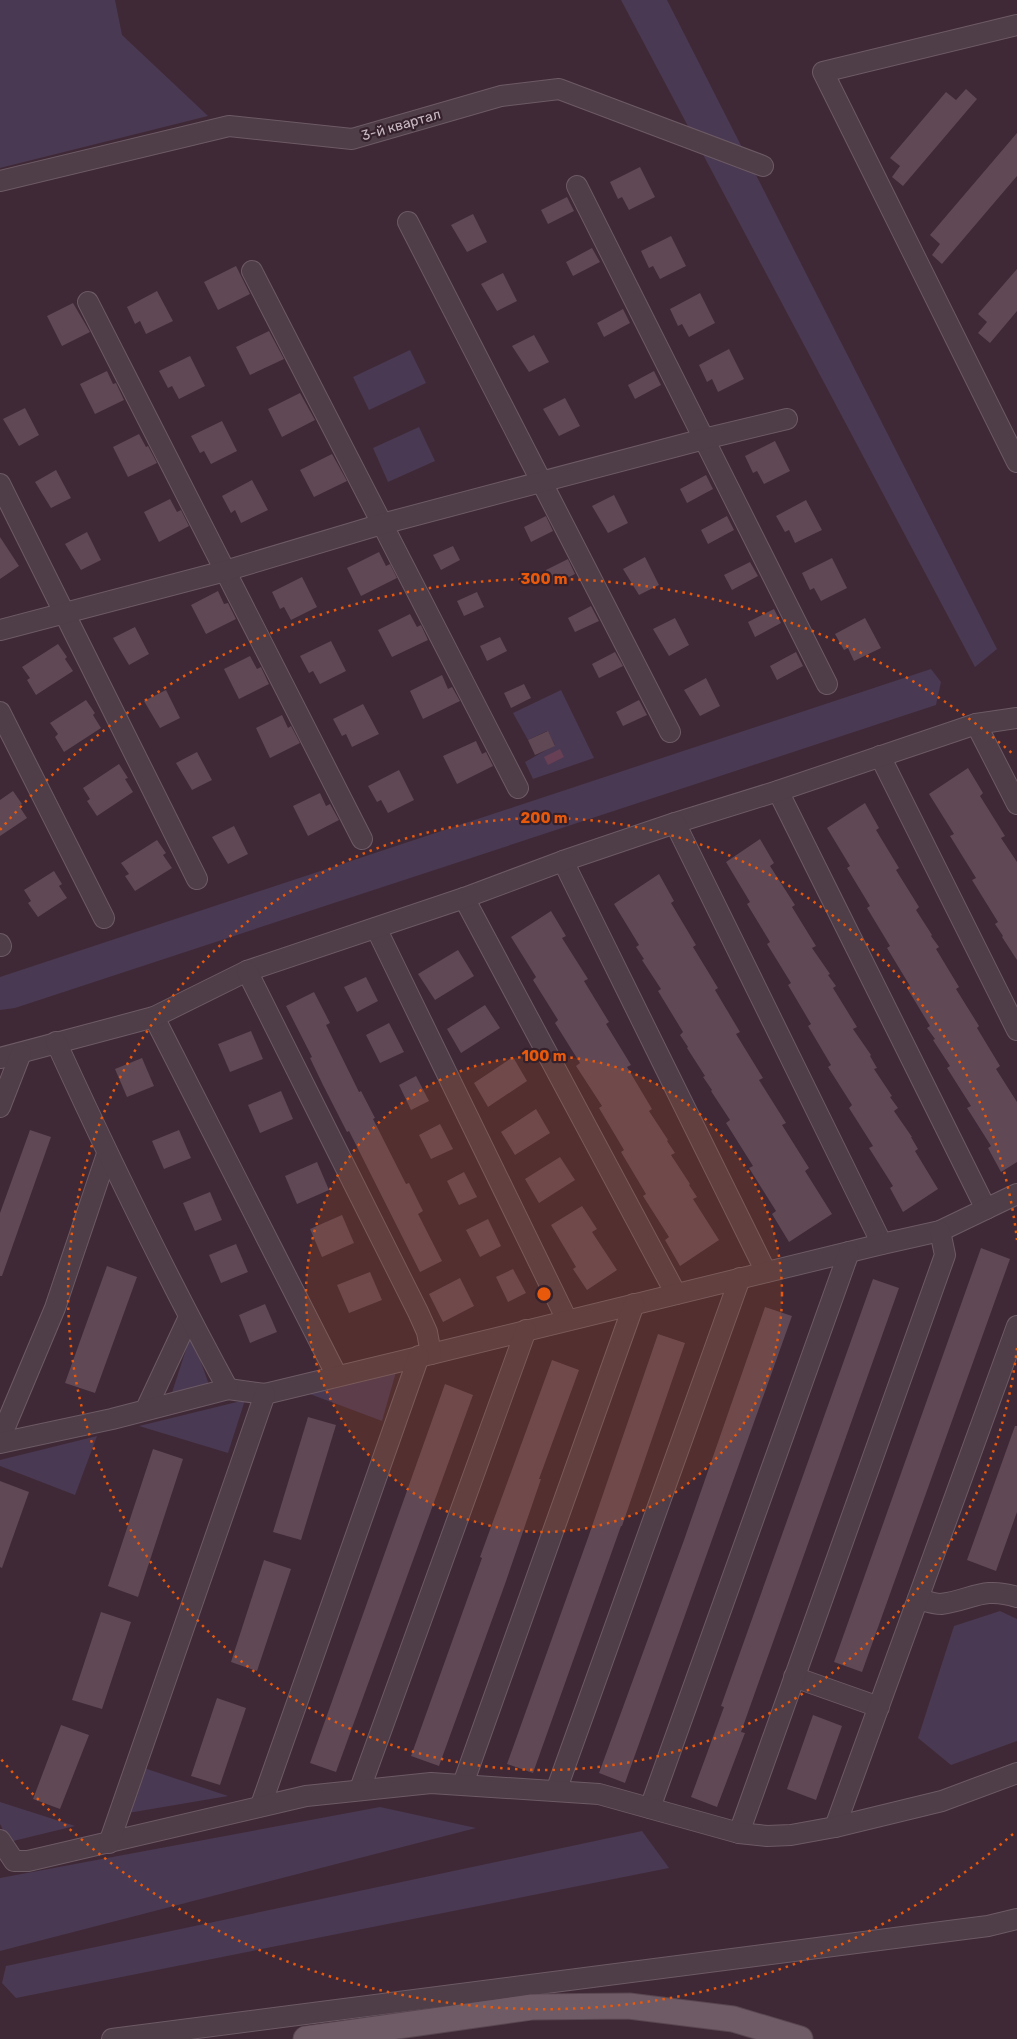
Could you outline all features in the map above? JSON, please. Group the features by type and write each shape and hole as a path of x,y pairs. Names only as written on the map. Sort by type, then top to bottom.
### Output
{"main road":[{"path":"306,2039 532,2007 629,2006 733,2019 800,2039"}],"street":[{"path":"1017,25 824,72 1017,462"},
{"name":"3-й квартал","path":"0,181 229,126 352,139 501,96 559,89 763,166"},
{"path":"577,186 827,684"},
{"path":"408,222 670,732"},
{"path":"252,271 518,788"},
{"path":"88,302 362,839"},
{"path":"0,630 225,571 382,524 787,419"},
{"path":"0,484 197,879"},
{"path":"0,712 104,918"},
{"path":"0,1058 154,1017 247,972 464,898 564,861 976,724 1017,718"},
{"path":"976,724 1017,804"},
{"path":"880,756 1017,1030"},
{"path":"778,791 986,1209"},
{"path":"674,823 882,1244"},
{"path":"564,861 766,1272"},
{"path":"464,898 676,1294"},
{"path":"376,928 567,1320"},
{"path":"247,972 427,1332 425,1355 261,1806"},
{"path":"154,1017 337,1376"},
{"path":"56,1042 108,1154 189,1317 228,1389"},
{"path":"0,1107 21,1052"},
{"path":"0,1438 55,1308 108,1154"},
{"path":"0,1443 112,1419 228,1389 265,1394 740,1278 940,1232 1017,1194"},
{"path":"739,1833 946,1255 940,1232"},
{"path":"650,1808 849,1252"},
{"path":"556,1791 740,1278"},
{"path":"463,1784 634,1304"},
{"path":"146,1409 189,1317"},
{"path":"835,1827 1017,1326"},
{"path":"360,1789 526,1330"},
{"path":"109,1843 265,1394"},
{"path":"918,1600 939,1604 988,1592 1002,1592 1017,1597"},
{"path":"794,1677 879,1707"},
{"path":"0,1840 14,1861 28,1861 306,1796 431,1783 599,1794 739,1833 767,1836 791,1835 835,1827 942,1801 1017,1773"},
{"path":"112,2039 978,1928 1017,1919"}],"shaded area":[{"path":"0,0 115,0 122,35 208,116 0,168"},
{"path":"621,0 667,0 997,649 975,667"},
{"path":"410,350 426,383 369,410 353,377"},
{"path":"419,427 435,461 388,482 373,448"},
{"path":"931,669 941,682 936,705 15,1008 0,1010 0,977"},
{"path":"561,690 594,758 533,779 525,762 555,745 547,731 528,740 513,713"},
{"path":"560,749 564,757 548,765 544,757"},
{"path":"191,1334 213,1396 166,1411"},
{"path":"398,1365 382,1421 291,1387"},
{"path":"245,1400 228,1453 139,1426"},
{"path":"97,1436 75,1495 0,1466 0,1460"},
{"path":"1000,1611 1017,1619 1017,1741 951,1765 918,1738 954,1626"},
{"path":"141,1767 228,1796 128,1813"},
{"path":"0,1802 75,1826 9,1842 0,1824"},
{"path":"380,1807 476,1828 0,1951 0,1878"},
{"path":"642,1831 669,1868 16,1998 2,1983 6,1966"}],"building":[{"path":"966,89 977,99 903,186 892,177 900,166 890,158 946,92 956,100"},
{"path":"1017,133 1017,176 942,264 932,255 940,244 930,235"},
{"path":"640,167 655,197 629,210 622,197 618,199 610,182"},
{"path":"567,197 574,211 548,224 541,210"},
{"path":"473,214 487,242 467,252 451,225"},
{"path":"671,236 686,266 660,279 653,266 649,268 641,251"},
{"path":"592,248 600,262 573,276 566,262"},
{"path":"236,266 250,294 218,310 204,282"},
{"path":"1017,269 1017,311 990,343 978,333 987,322 978,314"},
{"path":"503,273 517,301 497,311 481,284"},
{"path":"157,291 173,321 146,334 140,321 135,324 127,307"},
{"path":"700,293 715,323 689,337 682,324 678,326 670,309"},
{"path":"73,303 90,332 62,346 47,316"},
{"path":"623,309 630,323 604,337 597,323"},
{"path":"269,331 284,359 250,375 236,347"},
{"path":"534,335 549,362 529,372 512,346"},
{"path":"729,349 744,379 718,392 712,379 707,382 699,365"},
{"path":"190,356 205,386 179,399 172,386 168,388 159,371"},
{"path":"107,371 113,384 116,383 124,400 95,414 80,384"},
{"path":"654,371 661,385 635,399 628,385"},
{"path":"300,393 315,420 282,437 268,409"},
{"path":"565,398 580,426 559,436 543,409"},
{"path":"25,408 39,435 19,446 3,419"},
{"path":"222,421 237,451 211,464 204,451 200,453 191,436"},
{"path":"139,434 157,463 128,477 113,447"},
{"path":"775,441 790,471 764,484 757,471 753,473 745,456"},
{"path":"332,454 347,481 314,497 300,470"},
{"path":"56,470 71,498 51,508 35,482"},
{"path":"706,475 713,489 687,503 680,489"},
{"path":"252,480 268,510 241,523 235,510 231,513 222,496"},
{"path":"614,495 628,523 608,533 592,506"},
{"path":"170,499 177,512 181,510 189,526 159,542 144,512"},
{"path":"806,500 822,530 795,543 789,530 785,532 776,516"},
{"path":"546,516 553,531 531,542 524,527"},
{"path":"727,516 734,530 708,544 701,530"},
{"path":"87,532 101,560 81,570 65,544"},
{"path":"0,537 19,566 0,579"},
{"path":"453,546 460,560 441,570 433,555"},
{"path":"379,552 386,566 390,564 397,578 361,596 347,568"},
{"path":"645,557 659,585 639,595 623,569"},
{"path":"832,558 847,588 821,601 814,588 810,590 802,573"},
{"path":"568,559 575,574 553,585 546,570"},
{"path":"750,562 758,576 732,590 724,575"},
{"path":"302,577 317,607 291,620 284,607 280,609 272,592"},
{"path":"218,591 224,604 228,603 236,619 206,634 191,605"},
{"path":"477,592 484,607 464,616 457,601"},
{"path":"591,606 599,621 575,632 568,618"},
{"path":"774,609 781,623 755,637 748,622"},
{"path":"410,614 417,627 421,625 428,640 392,657 378,630"},
{"path":"675,618 689,645 669,656 653,629"},
{"path":"865,618 881,648 854,661 848,648 844,650 835,634"},
{"path":"135,627 149,654 129,665 113,638"},
{"path":"500,637 507,651 487,661 480,646"},
{"path":"331,641 346,671 320,684 313,671 309,673 300,656"},
{"path":"58,644 67,657 65,659 73,671 36,695 27,680 30,678 22,667"},
{"path":"615,652 623,666 599,678 592,664"},
{"path":"796,652 803,666 777,680 770,666"},
{"path":"250,656 257,669 261,667 269,684 239,699 224,669"},
{"path":"442,675 448,689 452,687 460,701 423,719 410,691"},
{"path":"706,678 720,706 700,716 684,690"},
{"path":"524,684 531,698 511,708 504,693"},
{"path":"166,690 180,718 160,728 144,701"},
{"path":"86,700 95,713 93,715 101,728 64,752 55,737 58,734 50,723"},
{"path":"639,700 647,715 623,726 616,712"},
{"path":"363,704 379,734 352,747 346,734 342,736 333,719"},
{"path":"282,715 288,728 291,726 300,743 270,758 256,728"},
{"path":"548,731 555,746 535,755 528,740"},
{"path":"476,741 482,754 486,752 493,766 457,784 443,756"},
{"path":"197,752 212,780 192,790 176,763"},
{"path":"119,764 128,778 125,779 133,792 97,816 87,801 90,799 83,788"},
{"path":"968,768 983,793 980,796 1005,836 1001,838 1017,862 1017,960 995,924 998,922 972,880 976,878 950,836 954,834 929,794"},
{"path":"399,770 414,800 388,813 381,800 377,802 368,786"},
{"path":"13,791 22,804 19,806 27,818 0,836 0,800"},
{"path":"320,793 326,806 330,804 339,820 308,836 293,806"},
{"path":"865,803 879,828 876,830 899,868 896,870 919,907 916,910 939,947 936,949 959,987 956,989 979,1026 977,1028 1000,1066 996,1069 1017,1102 1017,1162 1001,1172 988,1148 991,1146 967,1108 971,1106 947,1068 950,1066 927,1028 930,1026 907,988 910,986 887,948 890,946 867,908 870,906 847,868 850,866 827,828"},
{"path":"234,826 248,854 228,864 212,837"},
{"path":"760,839 774,863 770,866 795,905 792,907 816,946 812,948 830,974 828,975 836,986 833,988 857,1027 853,1029 871,1055 877,1068 874,1069 898,1108 894,1111 912,1137 918,1149 915,1151 938,1189 903,1212 890,1188 893,1186 869,1148 873,1146 849,1108 852,1105 828,1067 831,1065 808,1026 811,1024 788,985 791,983 767,944 770,942 747,904 750,902 726,862"},
{"path":"157,840 166,853 163,855 172,868 135,891 125,876 129,874 121,863"},
{"path":"54,871 62,884 59,886 67,898 38,917 28,903 31,901 24,890"},
{"path":"659,874 674,901 671,903 696,945 693,947 718,988 715,990 740,1032 736,1034 763,1078 759,1080 786,1123 782,1125 809,1168 805,1171 832,1214 789,1242 772,1214 776,1211 749,1168 753,1166 726,1123 730,1120 711,1091 703,1077 705,1076 680,1035 683,1032 658,991 661,989 642,960 644,959 636,947 639,945 614,904"},
{"path":"551,911 566,936 562,938 588,979 584,981 609,1022 606,1024 631,1065 627,1067 652,1109 649,1111 675,1153 671,1155 697,1197 693,1199 719,1240 680,1266 665,1240 669,1237 643,1196 646,1194 621,1152 624,1150 599,1108 602,1106 576,1066 580,1063 555,1023 558,1020 533,980 536,977 511,937"},
{"path":"458,950 474,976 435,1000 418,974"},
{"path":"366,977 378,1001 357,1012 344,987"},
{"path":"314,992 330,1023 326,1025 359,1092 361,1091 406,1184 409,1183 423,1211 418,1214 442,1261 420,1272 349,1131 347,1132 323,1085 310,1058 312,1057 286,1006"},
{"path":"485,1005 500,1028 461,1053 447,1029"},
{"path":"389,1023 404,1052 380,1063 366,1035"},
{"path":"251,1031 263,1059 230,1072 218,1044"},
{"path":"513,1057 527,1081 488,1107 474,1083"},
{"path":"142,1058 154,1086 127,1097 115,1069"},
{"path":"416,1076 429,1101 411,1110 399,1085"},
{"path":"281,1091 293,1119 260,1133 248,1105"},
{"path":"536,1109 550,1133 515,1155 501,1132"},
{"path":"440,1124 453,1149 431,1159 419,1135"},
{"path":"30,1130 51,1137 2,1276 0,1276 0,1213"},
{"path":"179,1130 191,1158 164,1169 152,1141"},
{"path":"560,1157 575,1180 539,1203 525,1179"},
{"path":"317,1162 329,1190 297,1204 285,1176"},
{"path":"464,1172 477,1197 459,1205 447,1181"},
{"path":"210,1192 222,1220 195,1231 183,1203"},
{"path":"582,1206 597,1229 592,1232 617,1270 587,1290 573,1269 576,1267 551,1225"},
{"path":"342,1215 354,1243 322,1257 310,1229"},
{"path":"488,1219 501,1246 480,1257 466,1230"},
{"path":"236,1244 248,1272 221,1283 209,1255"},
{"path":"981,1248 1010,1259 862,1672 834,1662"},
{"path":"107,1266 137,1277 95,1393 65,1383"},
{"path":"513,1269 526,1293 508,1302 496,1277"},
{"path":"370,1272 382,1300 349,1313 337,1285"},
{"path":"460,1278 474,1306 443,1322 429,1294"},
{"path":"873,1279 899,1288 741,1732 745,1733 717,1807 691,1797 724,1707 721,1706"},
{"path":"265,1304 277,1332 250,1343 239,1315"},
{"path":"765,1307 792,1316 625,1783 599,1773 684,1540"},
{"path":"658,1334 685,1343 622,1526 533,1773 507,1764"},
{"path":"552,1360 579,1370 539,1479 541,1479 505,1584 439,1766 411,1756 482,1558 480,1557"},
{"path":"445,1384 473,1395 336,1772 310,1763"},
{"path":"308,1417 336,1425 301,1540 273,1532"},
{"path":"1015,1426 1017,1426 1017,1512 996,1571 967,1560"},
{"path":"153,1449 183,1459 138,1597 108,1586"},
{"path":"0,1481 29,1492 2,1568 0,1567"},
{"path":"264,1560 291,1569 257,1671 231,1662"},
{"path":"101,1612 131,1622 102,1709 72,1700"},
{"path":"217,1698 246,1708 220,1785 191,1776"},
{"path":"813,1715 842,1726 816,1800 787,1789"},
{"path":"61,1725 89,1735 60,1809 33,1799"}]}
